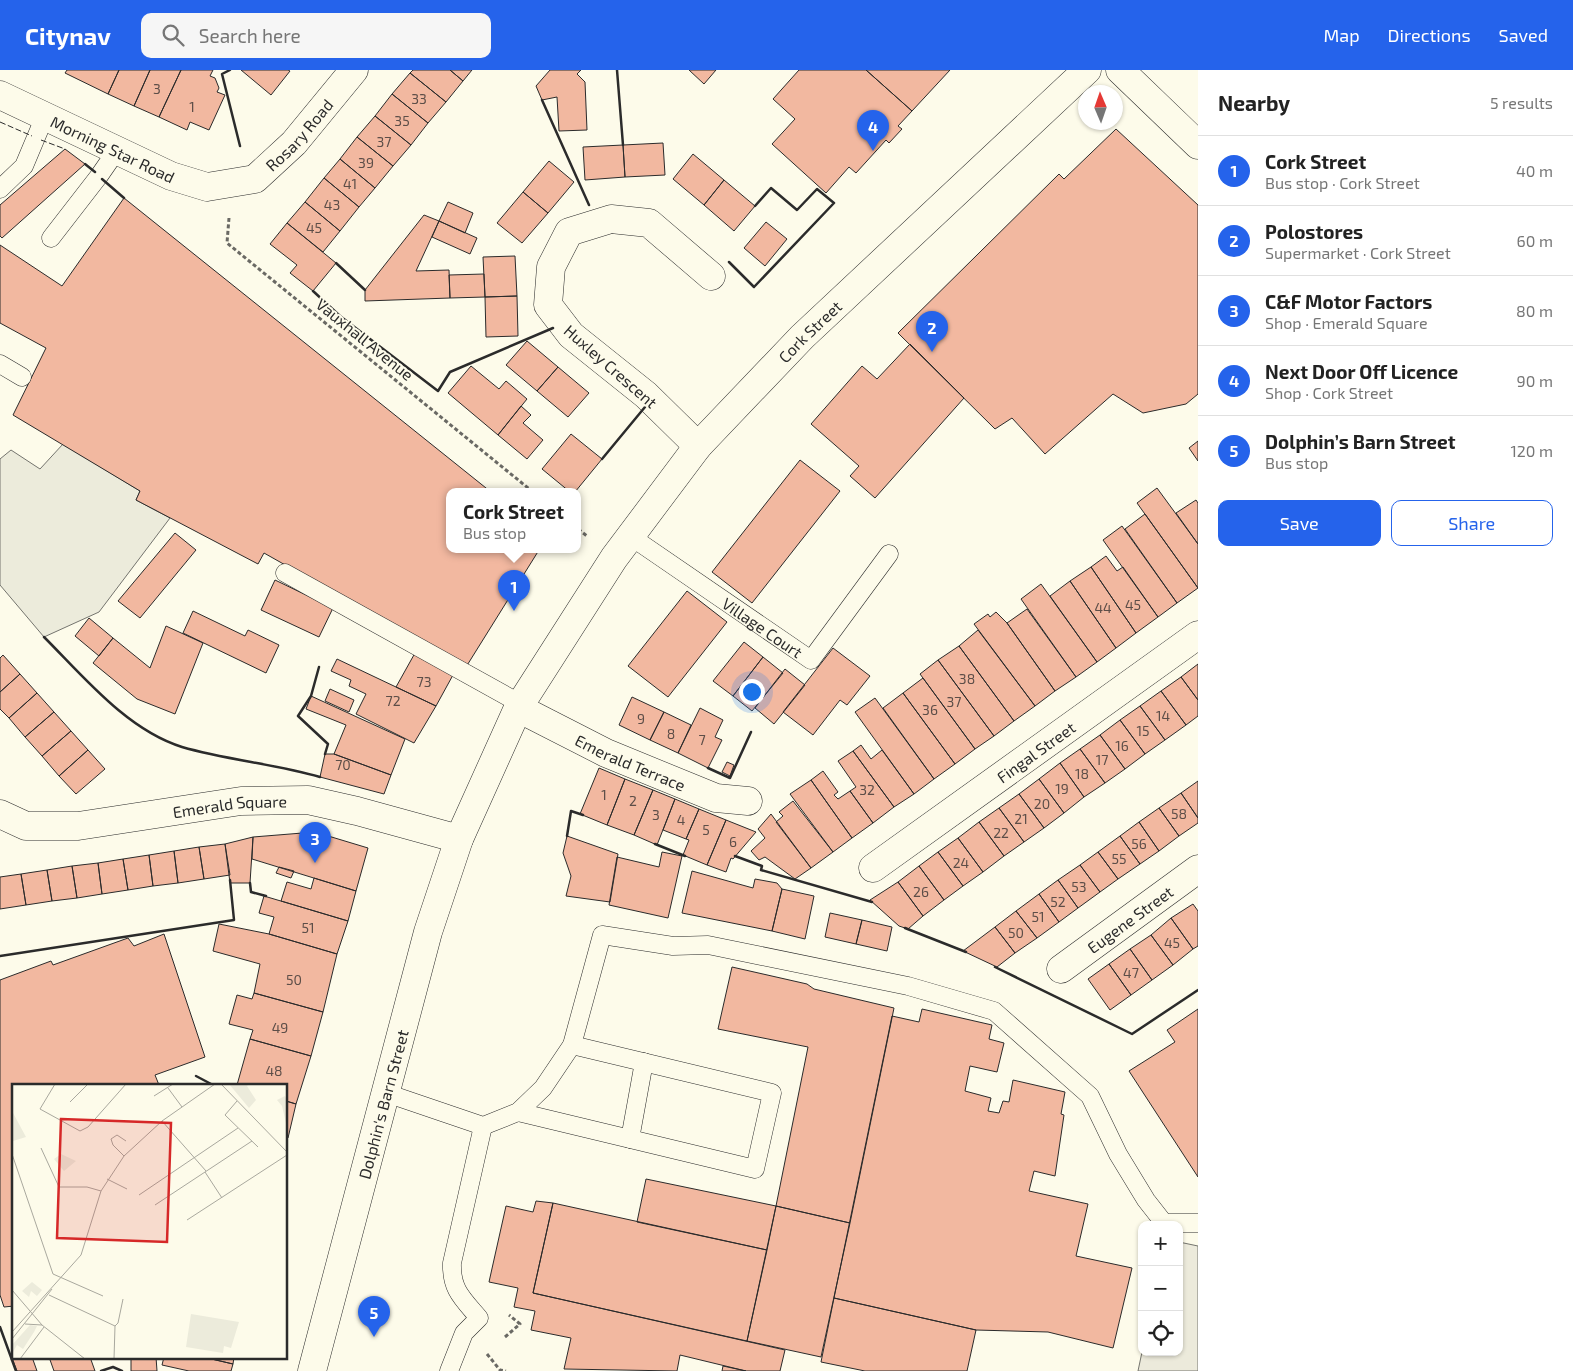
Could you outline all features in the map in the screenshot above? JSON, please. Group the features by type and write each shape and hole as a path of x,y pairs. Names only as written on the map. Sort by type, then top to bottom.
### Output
{"street":[{"name":"Rosary Road","path":"232,184 255,179 294,143 354,70"},
{"name":"Cork Street","path":"459,839 520,706 614,558 698,446 802,337 1087,70"},
{"path":"1120,70 1198,146"},
{"name":"Morning Star Road","path":"0,95 172,176 207,187 232,184"},
{"name":"Huxley Crescent","path":"698,446 646,394 571,335 548,305 550,277 551,267 569,232 611,219 648,223 711,276"},
{"name":"Fingal Street","path":"873,868 1198,636"},
{"name":"Emerald Terrace","path":"520,706 606,752 716,798 748,800"},
{"name":"Emerald Square","path":"0,814 26,826 78,826 242,802 308,800 357,811 459,839"},
{"name":"Dolphin's Barn Street","path":"312,1371 428,932 459,839"},
{"name":"Eugene Street","path":"1061,969 1198,869"}],"lane":[{"path":"0,189 24,166 45,116"},
{"path":"51,238 117,150"},
{"path":"0,364 22,378"},
{"name":"Village Court","path":"630,536 811,660 889,554"},
{"path":"285,573 520,706"},
{"path":"386,1093 483,1126 518,1112 543,1088 572,1045 602,935 673,946 708,945 908,986 994,1011 1090,1096 1118,1154 1146,1200 1164,1223 1198,1223"},
{"path":"518,1112 755,1169 772,1093 572,1045"},
{"path":"630,1139 644,1062"},
{"path":"449,1371 464,1333 479,1318 457,1292 451,1279 452,1263 483,1126"}],"path":[{"name":"Vauxhall Avenue","path":"232,184 227,243 528,488"},
{"path":"499,1341 520,1324 505,1312"},
{"path":"486,1352 492,1347"}],"shaded area":[{"path":"63,444 140,491 136,500 170,518 99,612 44,637 0,585 0,459 11,450 40,469"},
{"path":"1183,1243 1198,1246 1198,1371 1138,1371 1141,1356 1183,1356"}],"building":[{"path":"67,70 119,70 108,94 65,73"},
{"path":"119,70 150,70 134,106 108,94"},
{"path":"150,70 181,70 159,117 134,106"},
{"path":"181,70 213,70 210,76 215,78 219,88 217,92 225,95 209,130 190,122 187,130 159,117"},
{"path":"241,70 288,70 290,71 271,95"},
{"path":"413,70 450,70 463,81 446,102 410,73"},
{"path":"450,70 472,70 463,81"},
{"path":"550,70 581,70 577,74 585,82 587,130 559,131 557,97 542,100 536,86"},
{"path":"689,70 716,70 704,84"},
{"path":"799,70 866,70 912,111 898,126 902,129 889,143 886,140 856,173 849,167 826,193 772,144 795,119 773,99"},
{"path":"866,70 950,70 912,111"},
{"path":"410,73 446,102 428,123 392,94"},
{"path":"392,94 428,123 411,145 375,116"},
{"path":"375,116 411,145 393,166 357,137"},
{"path":"1117,130 1198,205 1198,394 1186,404 1143,413 1113,394 1045,454 1012,418 995,429 898,333 1059,174 1064,179"},
{"path":"357,137 393,166 375,188 340,159"},
{"path":"663,143 665,175 625,177 623,145"},
{"path":"623,145 625,177 585,180 583,147"},
{"path":"65,149 85,164 2,238 0,236 0,205"},
{"path":"693,154 724,180 704,205 673,179"},
{"path":"340,159 375,188 359,207 324,178"},
{"path":"549,161 574,182 548,213 523,192"},
{"path":"324,178 359,207 340,231 305,202"},
{"path":"724,180 755,206 734,231 704,205"},
{"path":"523,192 548,213 522,243 497,223"},
{"path":"124,198 486,488 446,488 446,553 537,553 466,667 264,553 258,564 136,500 140,491 13,415 46,348 0,323 0,245 62,286"},
{"path":"305,202 340,231 323,252 287,223"},
{"path":"448,202 473,213 465,233 439,221"},
{"path":"424,215 439,221 416,271 449,270 450,298 365,301 365,290"},
{"path":"439,221 477,238 470,254 432,237"},
{"path":"766,222 787,239 765,266 744,248"},
{"path":"287,223 336,263 313,291 290,273 297,265 270,244"},
{"path":"515,256 517,296 485,297 483,257"},
{"path":"484,274 485,297 450,298 449,275"},
{"path":"517,296 518,336 486,337 485,297"},
{"path":"527,341 558,367 537,391 506,365"},
{"path":"910,344 964,398 875,498 850,476 859,466 811,424 862,366 877,379"},
{"path":"471,366 499,389 506,381 527,399 498,435 448,393"},
{"path":"558,367 589,393 568,417 537,391"},
{"path":"521,406 531,415 523,423 543,440 527,459 498,435"},
{"path":"571,434 602,459 578,488 565,488 542,469"},
{"path":"1198,441 1198,461 1189,448"},
{"path":"800,460 840,491 752,603 712,572"},
{"path":"1157,488 1198,544 1198,588 1137,503"},
{"path":"1196,500 1198,503 1198,544 1176,513"},
{"path":"1145,514 1198,588 1177,603 1125,529"},
{"path":"1122,526 1177,603 1158,617 1103,540"},
{"path":"175,533 196,550 140,618 118,601"},
{"path":"1106,556 1117,571 1123,567 1158,617 1136,633 1091,567"},
{"path":"1091,567 1136,633 1116,648 1070,581"},
{"path":"275,580 333,608 319,637 261,610"},
{"path":"1070,581 1116,648 1097,662 1050,596"},
{"path":"1041,584 1097,662 1076,677 1021,599"},
{"path":"687,591 727,622 668,697 628,666"},
{"path":"1027,609 1076,677 1055,691 1007,623"},
{"path":"193,611 245,636 248,630 279,645 266,673 183,633"},
{"path":"996,612 1007,623 1055,691 1035,706 974,624 988,614 990,617"},
{"path":"89,618 113,638 99,656 75,636"},
{"path":"166,626 203,643 175,714 137,699 93,663 113,638 150,668"},
{"path":"978,630 1035,706 1014,721 959,646"},
{"path":"744,642 763,657 733,696 713,681"},
{"path":"959,646 1014,721 994,736 938,660"},
{"path":"833,648 870,676 847,705 840,700 813,735 783,712"},
{"path":"415,653 453,675 436,706 396,687"},
{"path":"3,655 20,674 0,692 0,658"},
{"path":"763,657 783,673 752,711 733,696"},
{"path":"337,659 436,706 414,743 356,714 366,694 349,686 351,680 331,671"},
{"path":"938,660 994,736 975,749 920,674"},
{"path":"1198,664 1198,700 1181,677"},
{"path":"785,669 805,685 774,724 755,708"},
{"path":"20,674 37,693 9,718 0,709 0,692"},
{"path":"1181,677 1198,700 1198,716 1186,725 1161,691"},
{"path":"923,678 975,749 955,764 903,693"},
{"path":"330,689 354,700 349,712 325,701"},
{"path":"1161,691 1186,725 1165,740 1140,706"},
{"path":"37,693 54,712 25,737 9,718"},
{"path":"903,693 955,764 934,779 883,708"},
{"path":"311,696 405,739 391,775 334,754 346,725 306,709"},
{"path":"632,697 664,712 650,740 619,725"},
{"path":"875,698 934,779 914,794 855,712"},
{"path":"1140,706 1165,740 1145,754 1120,720"},
{"path":"700,708 723,720 715,737 722,740 708,768 678,753"},
{"path":"54,712 71,731 42,756 25,737"},
{"path":"664,712 691,725 678,753 650,740"},
{"path":"1120,720 1145,754 1125,769 1100,735"},
{"path":"71,731 88,750 59,776 42,756"},
{"path":"1100,735 1125,769 1105,783 1080,749"},
{"path":"861,745 871,759 882,750 914,794 894,807 853,751"},
{"path":"1080,749 1105,783 1084,797 1060,763"},
{"path":"88,750 105,769 76,794 59,776"},
{"path":"853,751 894,807 873,823 850,791 856,787 838,761"},
{"path":"325,754 334,754 391,775 384,794 320,777"},
{"path":"727,762 734,765 730,776 722,772"},
{"path":"1060,763 1084,797 1064,813 1039,779"},
{"path":"599,768 625,779 607,825 580,814"},
{"path":"823,771 838,792 834,795 838,799 850,791 873,823 852,838 811,780"},
{"path":"625,779 653,790 634,835 607,825"},
{"path":"1039,779 1064,813 1044,828 1019,794"},
{"path":"811,780 852,838 833,852 790,794"},
{"path":"1198,781 1198,818 1181,793"},
{"path":"653,790 675,799 657,845 634,835"},
{"path":"1181,793 1198,818 1198,823 1179,836 1159,808"},
{"path":"1019,794 1044,828 1024,842 999,808"},
{"path":"675,799 699,809 686,839 663,830"},
{"path":"793,801 833,852 811,868 776,822 783,816 779,812"},
{"path":"999,808 1024,842 1004,856 979,822"},
{"path":"1159,808 1179,836 1159,851 1139,822"},
{"path":"699,809 726,820 707,865 683,855 689,840 686,839"},
{"path":"771,814 811,868 795,879 765,857 759,860 751,851 765,838 758,829"},
{"path":"726,820 756,832 733,859 731,858 726,872 707,865"},
{"path":"979,822 1004,856 983,872 958,838"},
{"path":"1139,822 1159,851 1140,864 1120,836"},
{"path":"315,832 368,848 356,891 252,859 253,837"},
{"path":"567,836 618,854 610,902 566,896 571,876 563,853"},
{"path":"1120,836 1140,864 1118,879 1098,852"},
{"path":"253,837 250,883 230,883 225,844"},
{"path":"958,838 983,872 963,886 938,852"},
{"path":"225,844 230,875 204,879 199,847"},
{"path":"199,847 204,879 178,883 174,851"},
{"path":"174,851 178,883 153,886 149,855"},
{"path":"662,852 682,856 668,918 609,905 617,857 659,867"},
{"path":"938,852 963,886 944,900 919,866"},
{"path":"1098,852 1118,879 1100,892 1080,865"},
{"path":"149,855 153,886 128,890 123,859"},
{"path":"123,859 128,890 102,894 98,863"},
{"path":"98,863 102,894 77,898 72,866"},
{"path":"1080,865 1100,892 1078,908 1058,880"},
{"path":"72,866 77,898 52,901 47,870"},
{"path":"919,866 944,900 923,916 898,882"},
{"path":"279,867 294,871 291,878 276,873"},
{"path":"47,870 52,901 26,905 21,874"},
{"path":"692,871 753,888 755,879 777,883 782,889 772,931 682,913"},
{"path":"21,874 26,905 0,909 0,877"},
{"path":"314,878 356,891 348,921 281,901 287,882 311,889"},
{"path":"1058,880 1078,908 1059,922 1039,894"},
{"path":"898,882 923,916 908,929 899,926 870,900"},
{"path":"782,889 814,896 805,939 772,931"},
{"path":"1039,894 1059,922 1037,938 1016,911"},
{"path":"264,896 348,921 337,954 269,934 274,917 259,913"},
{"path":"1193,904 1198,911 1198,946 1193,949 1171,918"},
{"path":"1016,911 1037,938 1015,953 995,927"},
{"path":"830,913 862,920 856,944 825,937"},
{"path":"1171,918 1193,949 1173,965 1151,935"},
{"path":"862,920 892,927 887,951 856,944"},
{"path":"219,924 269,934 337,954 323,1012 254,993 260,964 213,951"},
{"path":"995,927 1015,953 997,967 963,951"},
{"path":"164,934 205,1057 155,1075 159,1084 12,1084 12,1306 4,1307 0,1295 0,980 51,961 53,965 128,938 134,946"},
{"path":"1151,935 1173,965 1152,980 1130,949"},
{"path":"1130,949 1152,980 1131,995 1109,964"},
{"path":"1109,964 1131,995 1110,1010 1088,979"},
{"path":"732,967 807,984 814,989 894,1008 850,1223 776,1206 808,1047 718,1029"},
{"path":"254,993 323,1012 311,1056 250,1039 253,1030 229,1024 237,995 252,999"},
{"path":"922,1009 992,1025 989,1039 1004,1043 997,1072 970,1066 965,1091 991,1098 988,1111 999,1113 1003,1101 1009,1102 1013,1080 1065,1092 1061,1114 1064,1115 1055,1176 1034,1171 1029,1191 1088,1204 1076,1256 1132,1268 1113,1348 1048,1332 976,1330 834,1298 892,1016 919,1022"},
{"path":"1198,1009 1198,1177 1129,1071 1175,1042 1167,1030"},
{"path":"250,1039 311,1056 296,1104 288,1102 288,1084 237,1084"},
{"path":"288,1102 296,1104 288,1138"},
{"path":"646,1179 776,1206 767,1250 637,1222"},
{"path":"536,1201 553,1203 533,1293 785,1350 780,1371 746,1371 680,1355 677,1371 564,1369 571,1338 531,1330 535,1311 514,1307 518,1288 489,1282 506,1206 533,1212"},
{"path":"553,1203 767,1250 747,1341 533,1293"},
{"path":"776,1206 850,1223 821,1357 747,1341"},
{"path":"834,1298 976,1330 967,1371 865,1371 821,1362"},
{"path":"12,1358 32,1358 37,1371 17,1371"},
{"path":"49,1358 90,1358 95,1371 54,1371"},
{"path":"131,1358 156,1358 157,1371 131,1371"},
{"path":"164,1358 207,1358 233,1364 231,1371 189,1371 162,1365"},
{"path":"207,1358 234,1358 233,1364"},
{"path":"723,1366 746,1371 722,1371"}],"fence":[{"path":"0,122 32,136"},
{"path":"41,140 65,149"}],"wall":[{"path":"230,70 222,74 240,146"},
{"path":"617,70 623,145"},
{"path":"542,100 589,205"},
{"path":"85,164 95,172"},
{"path":"102,179 124,198"},
{"path":"729,262 754,287 834,203 817,189 797,210 771,188 755,206"},
{"path":"336,263 365,290"},
{"path":"313,291 340,316 438,391 450,372 553,328"},
{"path":"602,459 645,407"},
{"path":"44,637 90,684 124,715 162,739 182,747 320,777"},
{"path":"319,667 311,696 298,716 328,744 325,754"},
{"path":"708,768 730,778 751,732"},
{"path":"567,836 571,811 583,815"},
{"path":"655,844 685,856"},
{"path":"735,856 762,866 761,870 872,902"},
{"path":"0,956 234,920 230,880"},
{"path":"250,883 251,892 266,896"},
{"path":"905,928 966,952"},
{"path":"995,967 1132,1034 1198,990"},
{"path":"196,1076 211,1084"},
{"path":"0,1327 16,1371"},
{"path":"101,1371 113,1367 122,1371"}],"place":[{"name":"Next Door Off Licence","path":"873,151"},
{"name":"Polostores","path":"932,352"},
{"name":"Cork Street","path":"514,611"},
{"name":"C&F Motor Factors","path":"315,863"},
{"name":"Dolphin’s Barn Street","path":"374,1337"}]}
